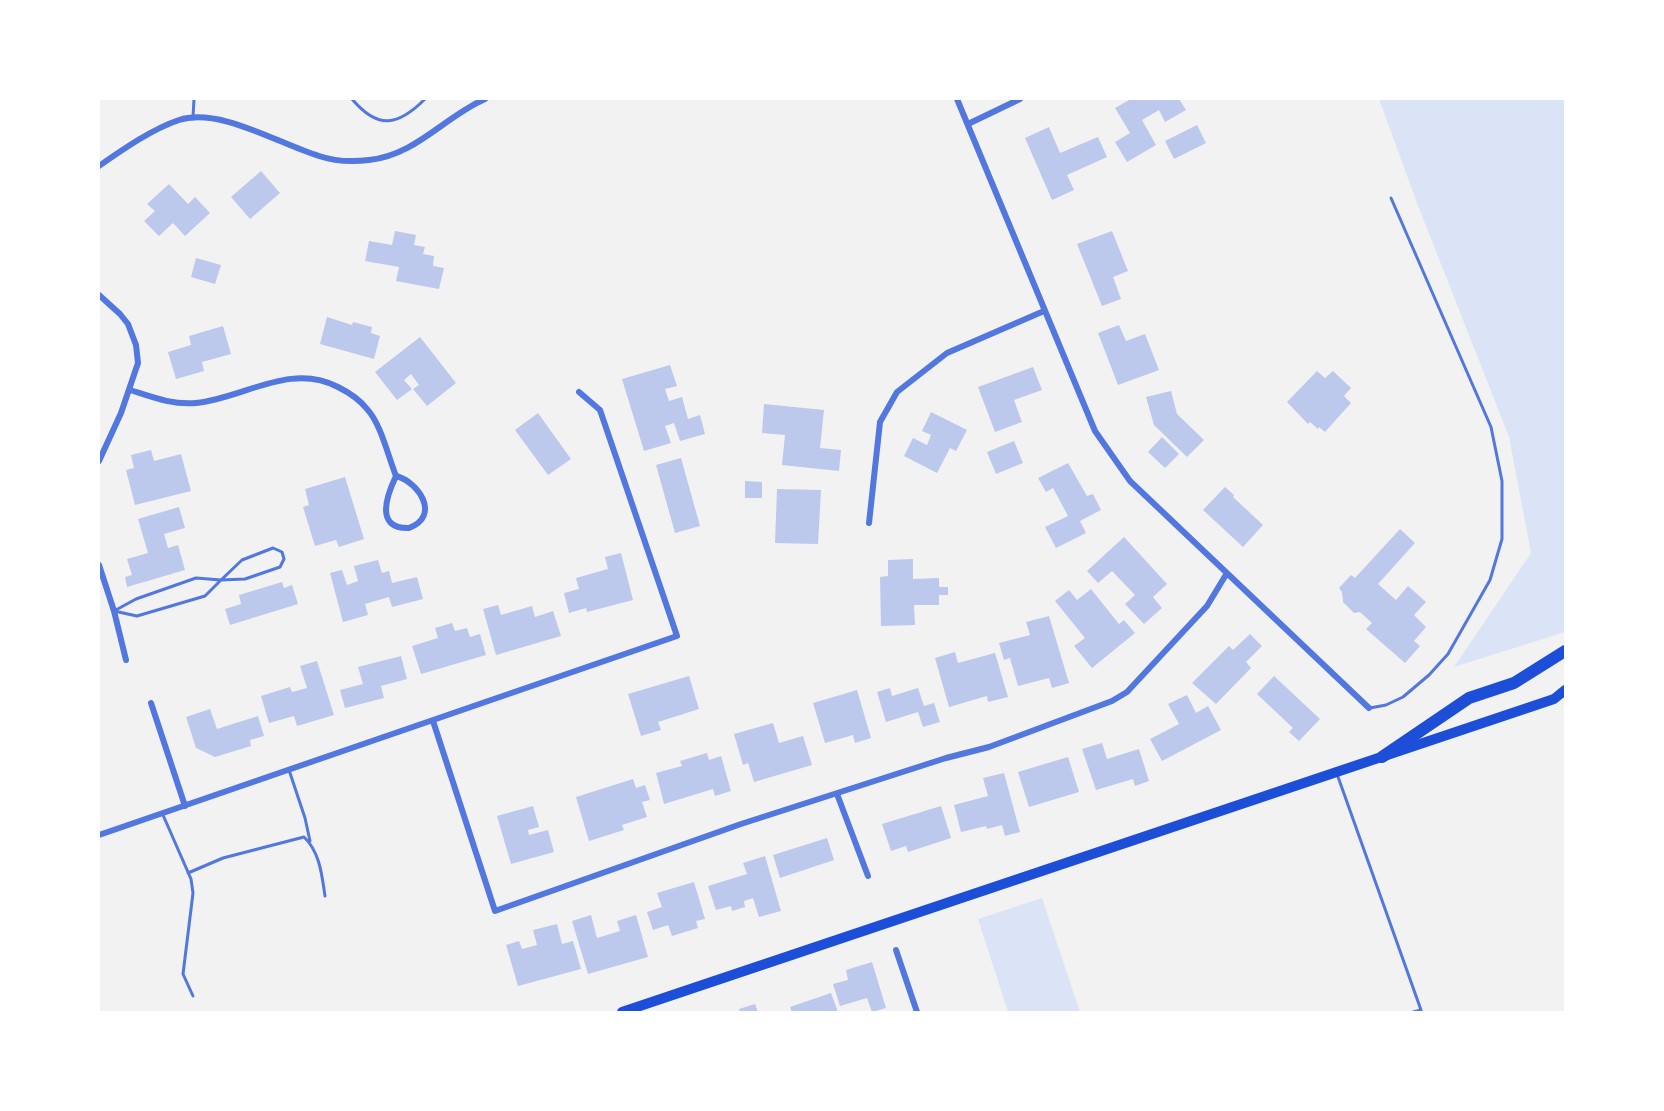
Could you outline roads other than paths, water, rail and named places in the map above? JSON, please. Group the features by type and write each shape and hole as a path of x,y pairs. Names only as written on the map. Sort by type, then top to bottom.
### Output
{"highway":[{"path":"1382,757 1469,698 1514,683 1565,651"}],"main road":[{"path":"622,1012 1336,772 1559,700 1565,690"}],"street":[{"path":"99,166 137,141 169,124 193,118 214,119 235,125 321,157 362,161 381,158 425,139 458,113 485,99"},
{"path":"957,99 1095,432 1130,481 1368,708"},
{"path":"968,124 1020,99"},
{"path":"99,295 120,314 133,336 138,363 130,390 99,461"},
{"path":"869,523 880,422 897,392 947,353 1044,311"},
{"path":"130,390 167,402 184,404 209,401 261,384 290,378 304,377 333,384 347,391 367,408 375,420 396,476 387,496 388,518 395,525 409,528 421,521 425,505 417,490 405,478 396,476"},
{"path":"99,835 677,636 600,411 579,392"},
{"path":"99,565 114,611 126,660"},
{"path":"433,721 495,911 741,824 946,758 989,747 1112,700 1127,692 1207,606 1227,573"},
{"path":"151,703 185,806"},
{"path":"837,794 867,876"},
{"path":"896,950 917,1012"}],"lane":[{"path":"193,118 194,99"},
{"path":"352,99 365,113 375,119 387,121 401,118 412,112 425,99"},
{"path":"1368,708 1386,705 1403,697 1429,675 1448,654 1490,580 1502,539 1502,481 1491,427 1390,198"},
{"path":"114,611 136,598 196,578 221,580 245,579 280,567 284,559 282,552 273,548 242,560 221,580 205,596 137,615 114,611"},
{"path":"289,768 305,818 310,843 321,870 325,896"},
{"path":"1336,772 1421,1010 1413,1012"},
{"path":"162,813 188,873 194,893 183,974 194,996"},
{"path":"188,873 223,858 287,841 304,837 310,843"}]}
